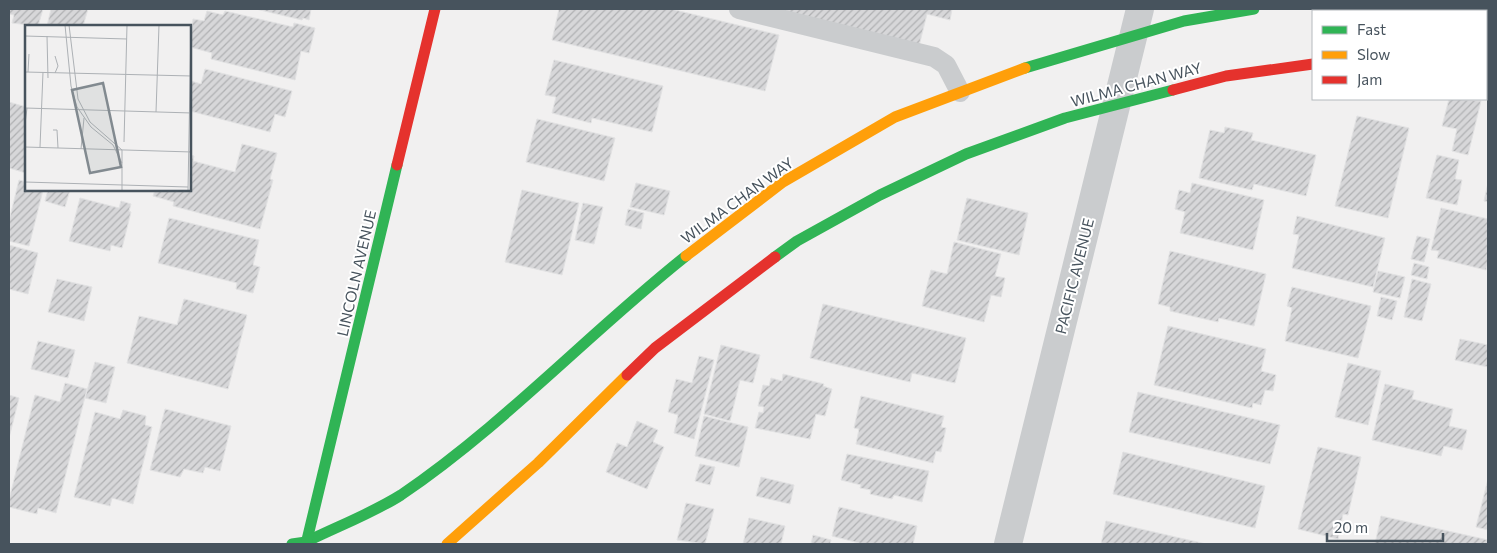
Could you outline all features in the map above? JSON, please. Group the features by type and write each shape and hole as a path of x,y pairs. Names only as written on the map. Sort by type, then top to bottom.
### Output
{"main road":[{"name":"LINCOLN AVENUE","path":"306,543 435,9"},
{"name":"WILMA CHAN WAY","path":"292,544 306,543 399,496 466,448 647,287 783,182 895,117 1017,70 1184,21 1254,9"},
{"name":"WILMA CHAN WAY","path":"447,544 538,463 655,348 725,293 797,241 880,195 966,154 1065,118 1226,76 1312,64"}],"street":[{"name":"PACIFIC AVENUE","path":"1008,544 1140,9"}],"lane":[{"path":"739,9 934,57 946,65 960,92"}],"building":[{"path":"9,9 43,9 38,25 12,23 14,15 9,14"},
{"path":"51,9 88,9 83,25 47,25"},
{"path":"256,9 311,9 309,20 303,18 302,20"},
{"path":"559,9 671,9 779,35 765,91 552,40"},
{"path":"764,9 952,9 950,20 927,14 919,46"},
{"path":"207,11 223,15 225,11 293,27 294,23 315,28 309,53 301,51 295,80 211,59 212,53 191,47 193,19 204,21"},
{"path":"554,60 663,86 652,132 592,118 591,123 552,113 556,97 545,95"},
{"path":"205,69 292,91 285,117 275,114 270,132 191,111 191,81 201,84"},
{"path":"1449,100 1481,101 1468,155 1452,151 1457,129 1442,126"},
{"path":"9,102 25,107 25,173 9,168"},
{"path":"1357,116 1409,128 1388,218 1335,206"},
{"path":"537,119 615,138 604,181 526,162"},
{"path":"1225,127 1253,133 1251,140 1316,155 1306,196 1254,184 1252,190 1199,178 1210,130 1224,133"},
{"path":"242,144 277,153 270,179 273,180 260,229 173,206 174,202 153,196 155,191 191,191 191,155 194,156 193,161 235,172"},
{"path":"1437,155 1459,160 1455,179 1462,180 1457,205 1426,198"},
{"path":"19,180 25,182 25,191 43,191 29,246 9,241 9,221"},
{"path":"636,183 670,191 664,215 630,207"},
{"path":"1192,183 1264,200 1253,250 1180,233 1185,212 1175,209 1179,190 1190,193"},
{"path":"1488,183 1488,202 1484,201"},
{"path":"522,190 579,203 562,275 505,262"},
{"path":"48,191 70,191 65,207 45,201"},
{"path":"80,198 119,208 121,201 131,204 129,211 131,212 122,248 111,245 110,251 69,241"},
{"path":"967,198 1028,213 1019,255 957,240"},
{"path":"583,203 603,207 594,244 575,240"},
{"path":"1441,208 1488,219 1488,261 1486,270 1437,258 1439,251 1431,250"},
{"path":"628,209 644,213 641,229 625,225"},
{"path":"1297,216 1385,238 1373,287 1292,268 1299,235 1293,234"},
{"path":"169,218 259,240 253,265 260,267 253,293 236,289 237,283 158,263"},
{"path":"1417,236 1430,239 1424,262 1411,259"},
{"path":"954,242 1001,254 995,276 1005,278 1001,297 991,295 984,322 922,306 931,270 947,274"},
{"path":"9,245 38,253 28,294 9,289"},
{"path":"1170,251 1266,274 1254,326 1219,318 1218,322 1170,311 1170,307 1158,304"},
{"path":"1414,263 1429,267 1427,279 1411,275"},
{"path":"1378,271 1405,277 1400,298 1373,292"},
{"path":"57,279 92,287 84,321 48,312"},
{"path":"1412,279 1431,284 1422,321 1404,317"},
{"path":"1292,287 1371,306 1358,358 1285,341 1292,308 1287,306"},
{"path":"1381,297 1397,301 1392,320 1377,316"},
{"path":"184,299 247,315 228,389 127,363 139,316 177,325"},
{"path":"823,304 966,338 955,383 912,373 910,382 810,358"},
{"path":"1168,326 1266,349 1261,371 1276,375 1273,391 1265,390 1261,405 1253,403 1252,408 1154,385"},
{"path":"1460,339 1488,345 1488,367 1455,360"},
{"path":"38,341 75,350 68,378 31,369"},
{"path":"721,345 760,355 753,383 740,380 730,421 704,414"},
{"path":"699,356 714,360 694,439 674,433 678,415 668,412 676,379 692,383"},
{"path":"95,362 115,367 106,403 85,398"},
{"path":"1348,363 1381,371 1368,425 1335,417"},
{"path":"783,374 824,384 823,386 832,389 825,416 816,414 810,439 755,428 759,412 763,413 764,407 758,406 763,385 769,386 771,378 782,381"},
{"path":"65,383 87,389 56,513 38,508 37,514 9,507 9,500 35,395 60,402"},
{"path":"1385,384 1414,391 1412,399 1453,409 1449,426 1467,430 1462,450 1444,446 1441,456 1372,440"},
{"path":"1138,392 1280,425 1270,464 1129,432"},
{"path":"9,395 19,398 9,438"},
{"path":"861,396 944,416 941,427 946,428 941,452 936,451 933,463 856,444 859,429 854,428"},
{"path":"165,409 231,426 220,471 205,467 203,473 184,469 180,477 150,470"},
{"path":"123,410 146,416 145,425 152,427 133,504 112,498 110,506 74,497 95,412 120,419"},
{"path":"704,416 748,427 739,467 695,456"},
{"path":"637,421 658,430 653,442 664,447 647,489 606,472 617,443 627,447"},
{"path":"1318,447 1361,457 1348,515 1343,514 1338,539 1298,529"},
{"path":"1123,452 1265,486 1255,528 1113,494"},
{"path":"847,454 929,471 922,502 894,495 892,499 870,494 871,490 860,488 861,485 841,480"},
{"path":"700,464 715,467 710,485 695,481"},
{"path":"761,477 794,485 790,504 756,496"},
{"path":"1488,479 1488,530 1476,527"},
{"path":"686,503 714,509 705,544 677,540"},
{"path":"839,507 917,526 913,544 863,544 832,536"},
{"path":"1381,516 1488,540 1488,544 1375,544"},
{"path":"749,518 785,526 781,544 743,544"},
{"path":"1106,521 1206,544 1101,544"},
{"path":"813,535 831,540 830,544 811,544"}],"traffic: fast":[{"path":"1025,68 1184,21 1254,9"},
{"path":"775,257 797,241 880,195 966,154 1065,118 1173,90"},
{"path":"306,544 397,165"},
{"path":"292,544 306,542 379,508 439,468 511,409 615,316 686,256"}],"traffic: slow":[{"path":"686,256 783,182 895,117 1025,68"},
{"path":"447,544 538,463 627,375"}],"traffic: jam":[{"path":"397,165 435,9"},
{"path":"1173,90 1226,76 1312,64"},
{"path":"627,375 655,348 775,257"}]}
